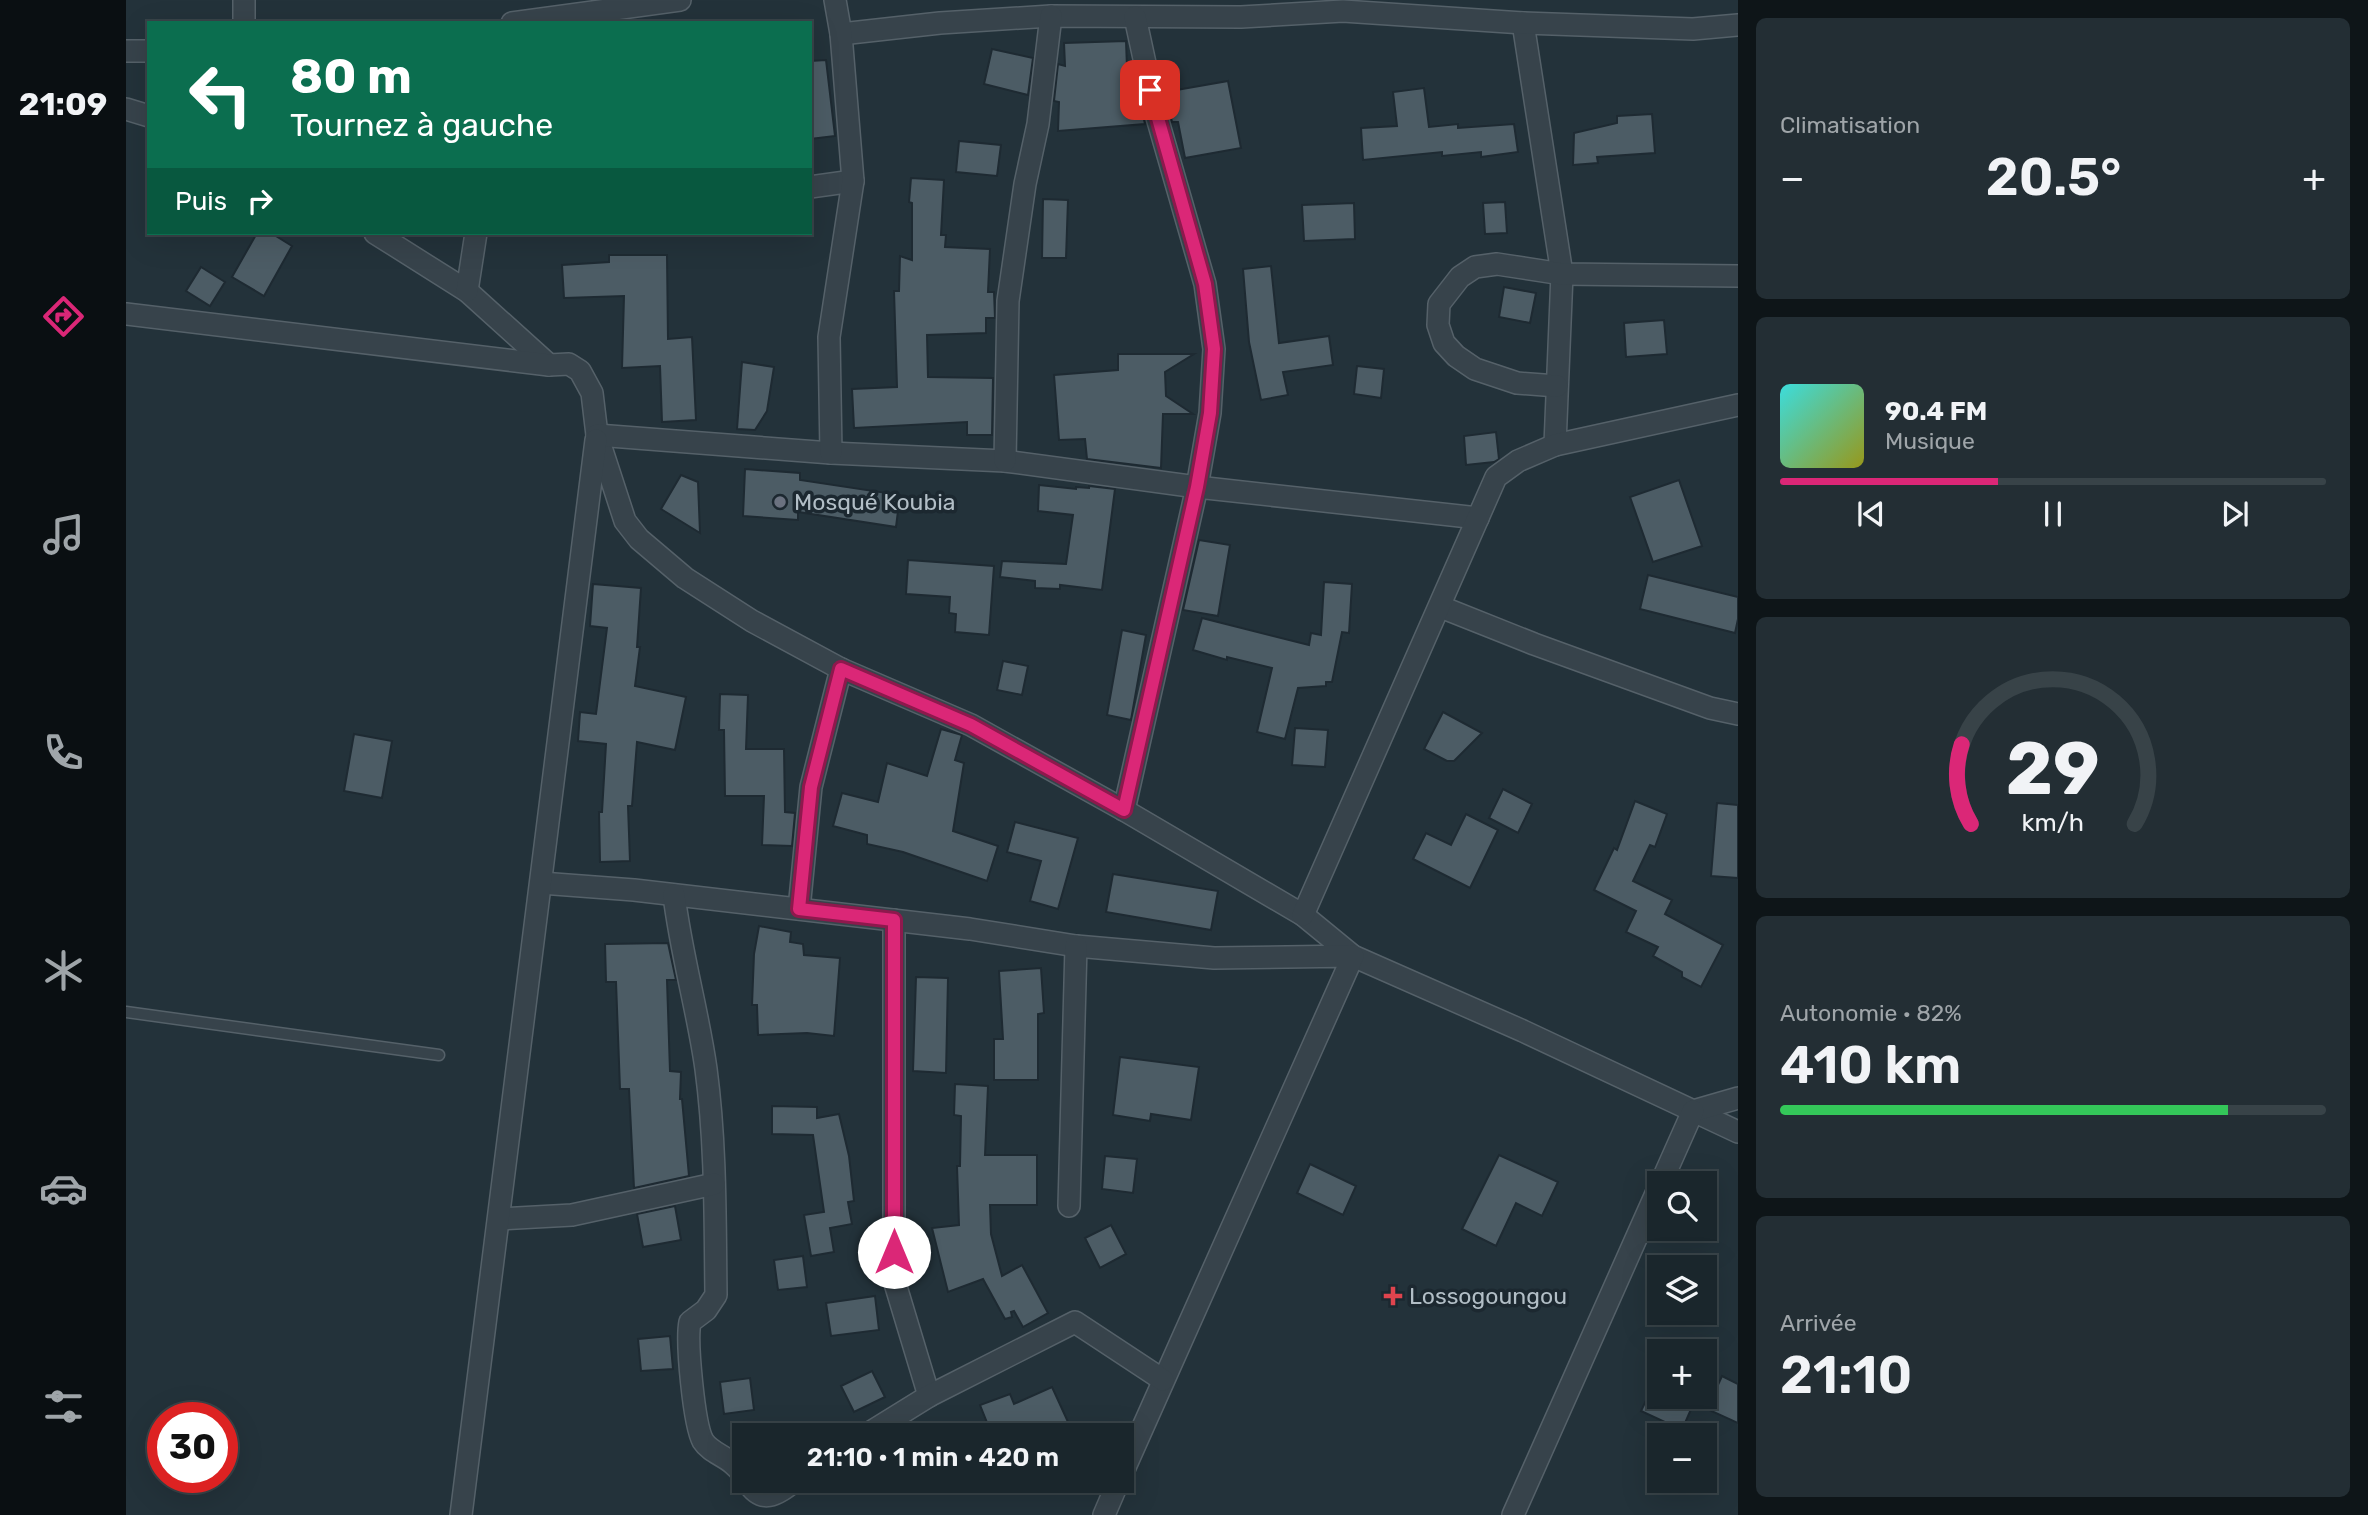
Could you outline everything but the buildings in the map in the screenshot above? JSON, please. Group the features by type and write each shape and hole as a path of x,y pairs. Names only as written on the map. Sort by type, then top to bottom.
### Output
{"street":[{"path":"244,0 244,21"},
{"path":"527,21 680,0"},
{"path":"831,453 829,337 853,181 841,34 835,0"},
{"path":"841,34 940,23 1051,16 1081,8 1135,17 1241,17 1343,10 1523,23 1693,29 1738,25"},
{"path":"1005,461 1008,301 1025,184 1038,124 1051,16"},
{"path":"1124,810 1197,487 1210,413 1214,349 1205,284 1156,114 1135,17"},
{"path":"1523,23 1562,275 1555,446"},
{"path":"126,51 147,51"},
{"path":"126,109 147,115"},
{"path":"812,187 853,181"},
{"path":"378,235 467,291 549,365"},
{"path":"467,291 484,235"},
{"path":"1557,386 1517,383 1475,369 1455,356 1444,343 1438,325 1439,304 1460,276 1475,267 1497,264 1562,275 1738,276"},
{"path":"126,314 549,365 569,364 580,371 592,393 597,435 625,521 639,539 685,578 740,614 841,669 971,725 1124,810 1303,915 1353,956 1523,1031 1738,1132"},
{"path":"1303,915 1496,477 1518,461 1555,446 1738,405"},
{"path":"597,435 831,453 1005,461 1197,487 1478,518"},
{"path":"461,1515 597,435"},
{"path":"1441,607 1710,708 1738,714"},
{"path":"799,909 811,787 841,669"},
{"path":"541,883 674,895 970,929 1076,947 1214,958 1353,956"},
{"path":"674,895 678,934 706,1069 714,1184 716,1295 711,1304 696,1316 689,1326 692,1383 699,1433 704,1443 732,1462"},
{"path":"894,920 894,1280 929,1396"},
{"path":"1069,1206 1076,947"},
{"path":"1134,1447 1353,956"},
{"path":"1666,1171 1693,1111 1738,1098"},
{"path":"499,1219 572,1215 714,1184"},
{"path":"1513,1515 1647,1214"},
{"path":"885,1423 929,1396 1075,1322 1163,1380"},
{"path":"757,1493 765,1496 776,1493"},
{"path":"1104,1515 1113,1493"}],"lane":[{"path":"126,1012 439,1055"}],"place":[{"name":"Mosqué Koubia","path":"780,502"},
{"name":"Lossogoungou","path":"1393,1296"}],"route":[{"path":"894,1252 894,920 799,909 811,787 841,669 971,725 1124,810 1197,487 1210,413 1214,349 1205,284 1150,90"}]}
